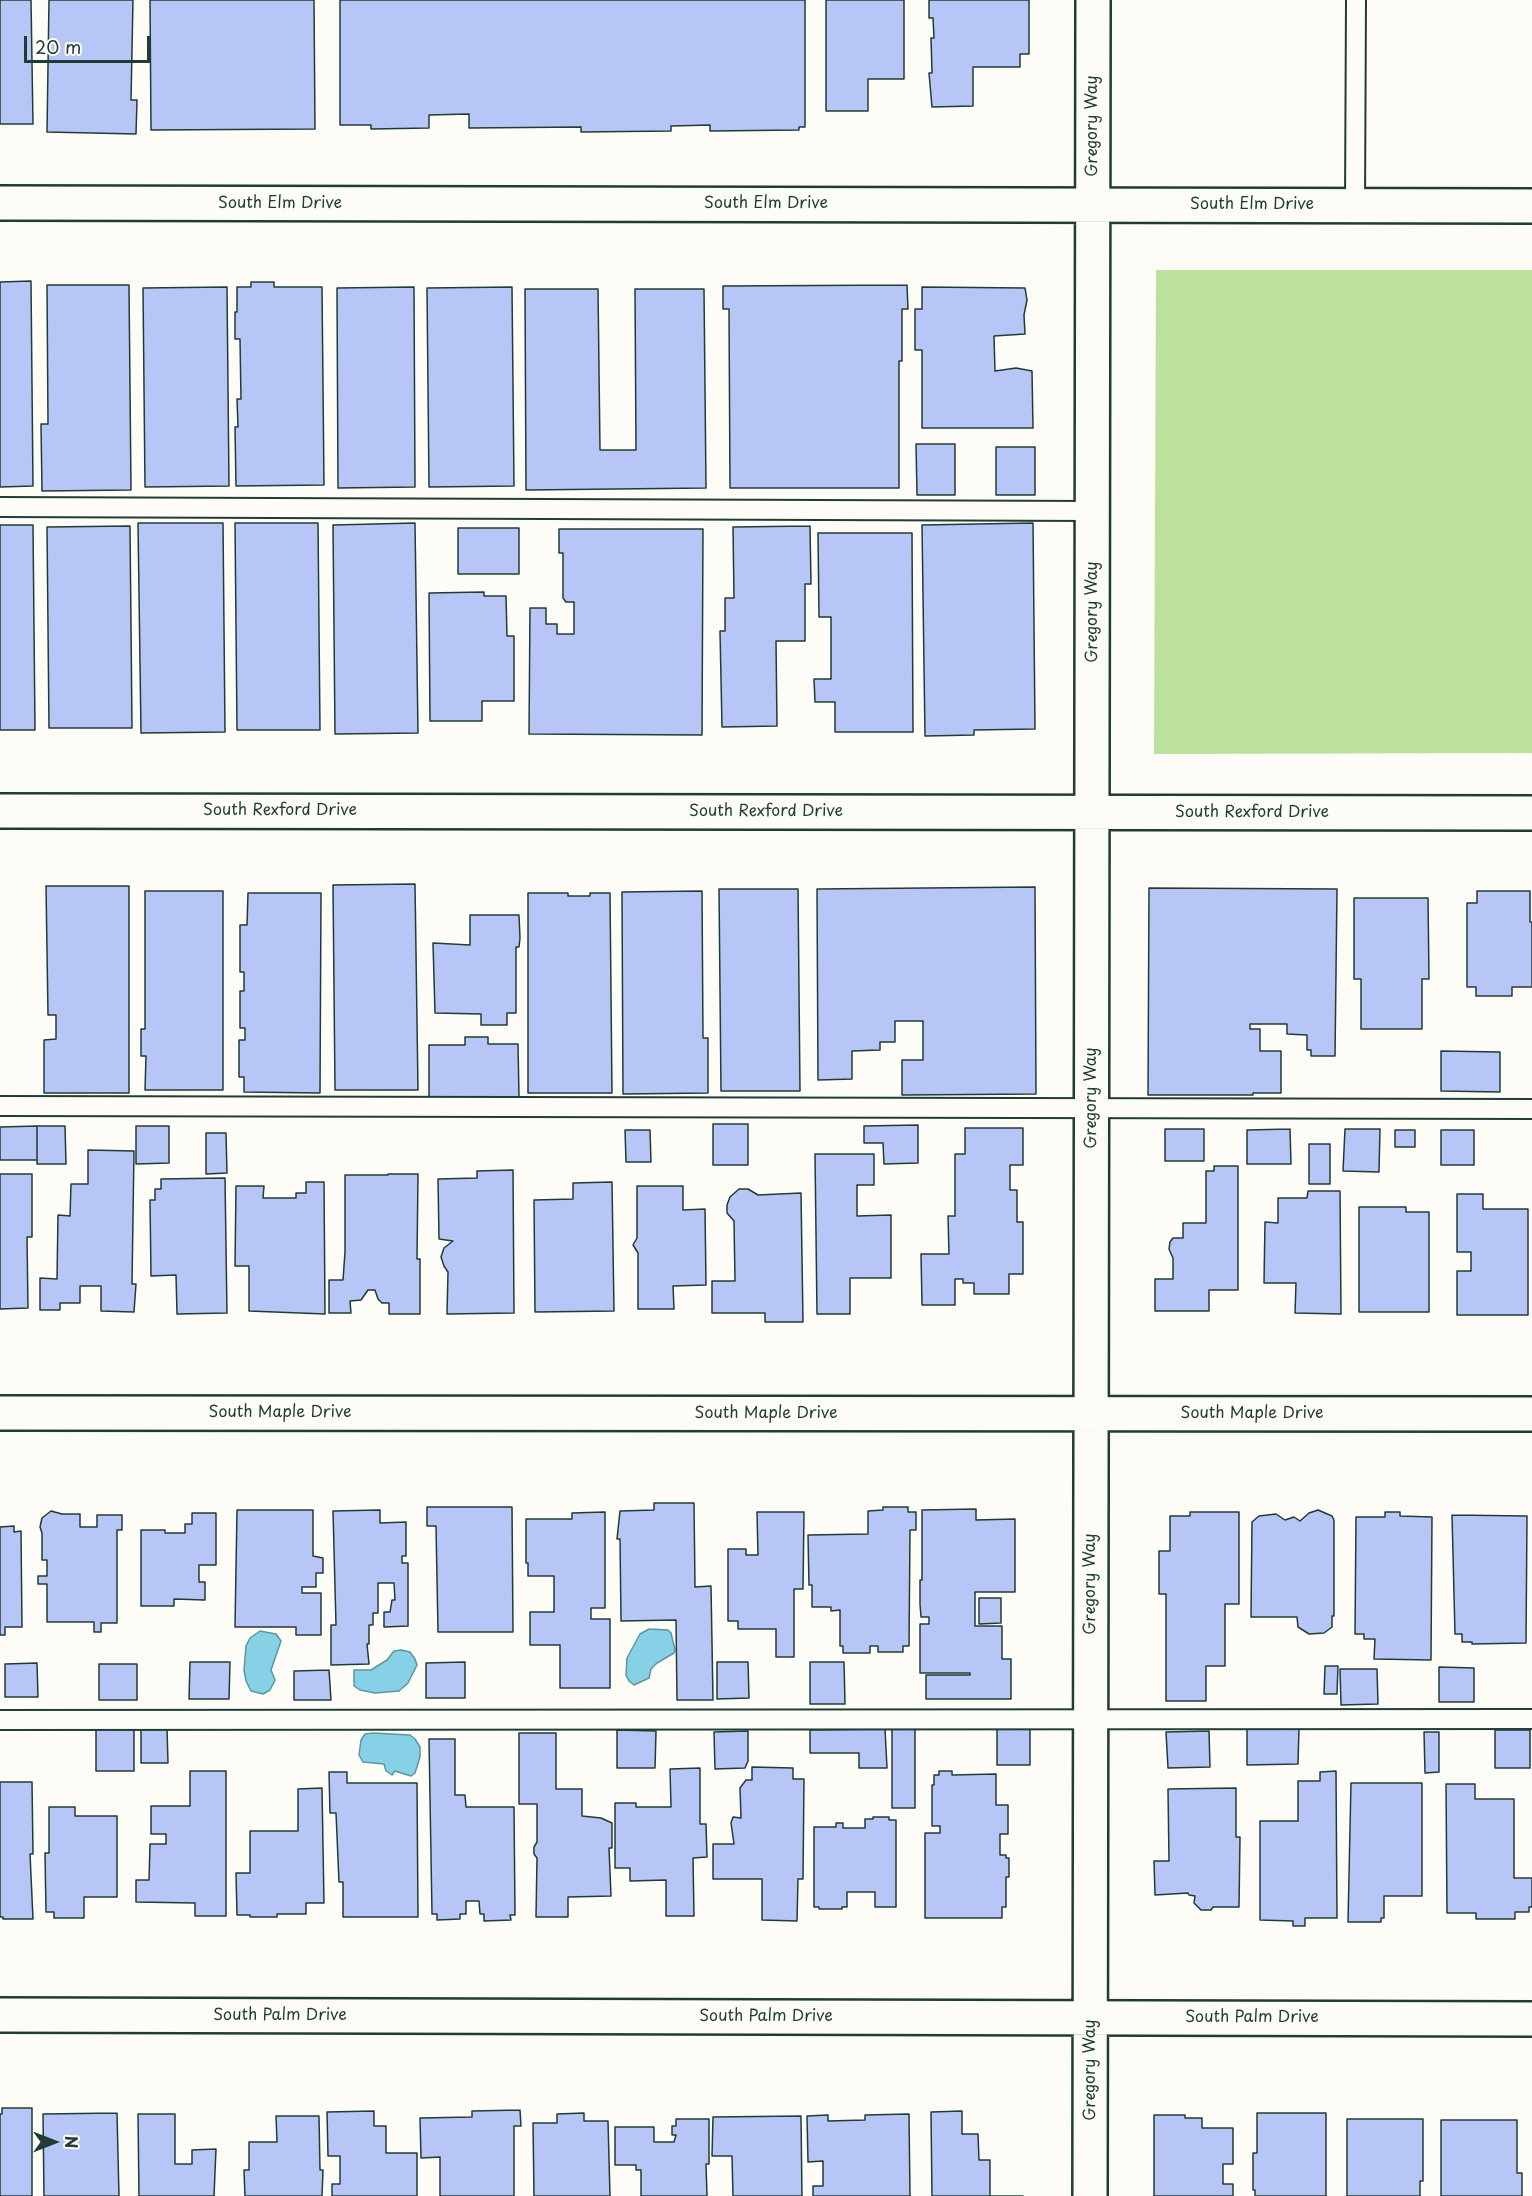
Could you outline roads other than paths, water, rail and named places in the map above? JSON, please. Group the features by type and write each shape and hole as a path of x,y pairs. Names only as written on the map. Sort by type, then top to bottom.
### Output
{"street":[{"name":"Gregory Way","path":"1090,2196 1093,0"},
{"name":"South Elm Drive","path":"0,203 1532,206"},
{"name":"South Rexford Drive","path":"0,811 1532,813"},
{"name":"South Maple Drive","path":"0,1413 1532,1414"},
{"name":"South Palm Drive","path":"0,2015 1532,2019"}],"lane":[{"path":"1355,206 1356,0"},
{"path":"0,507 1093,511"},
{"path":"0,1106 1532,1109"},
{"path":"0,1720 1532,1719"}],"water":[{"path":"649,1629 668,1630 671,1633 675,1650 651,1669 649,1678 634,1685 626,1675 627,1658 640,1634"},
{"path":"260,1631 276,1634 281,1641 271,1670 275,1680 270,1690 263,1694 251,1691 244,1670 246,1646 250,1638"},
{"path":"394,1651 410,1652 417,1665 408,1683 399,1691 375,1693 360,1690 354,1686 354,1670 371,1670 387,1660"},
{"path":"365,1734 410,1735 415,1739 420,1747 420,1757 415,1773 411,1776 395,1771 392,1775 386,1771 384,1764 363,1762 359,1755 361,1740"}]}
